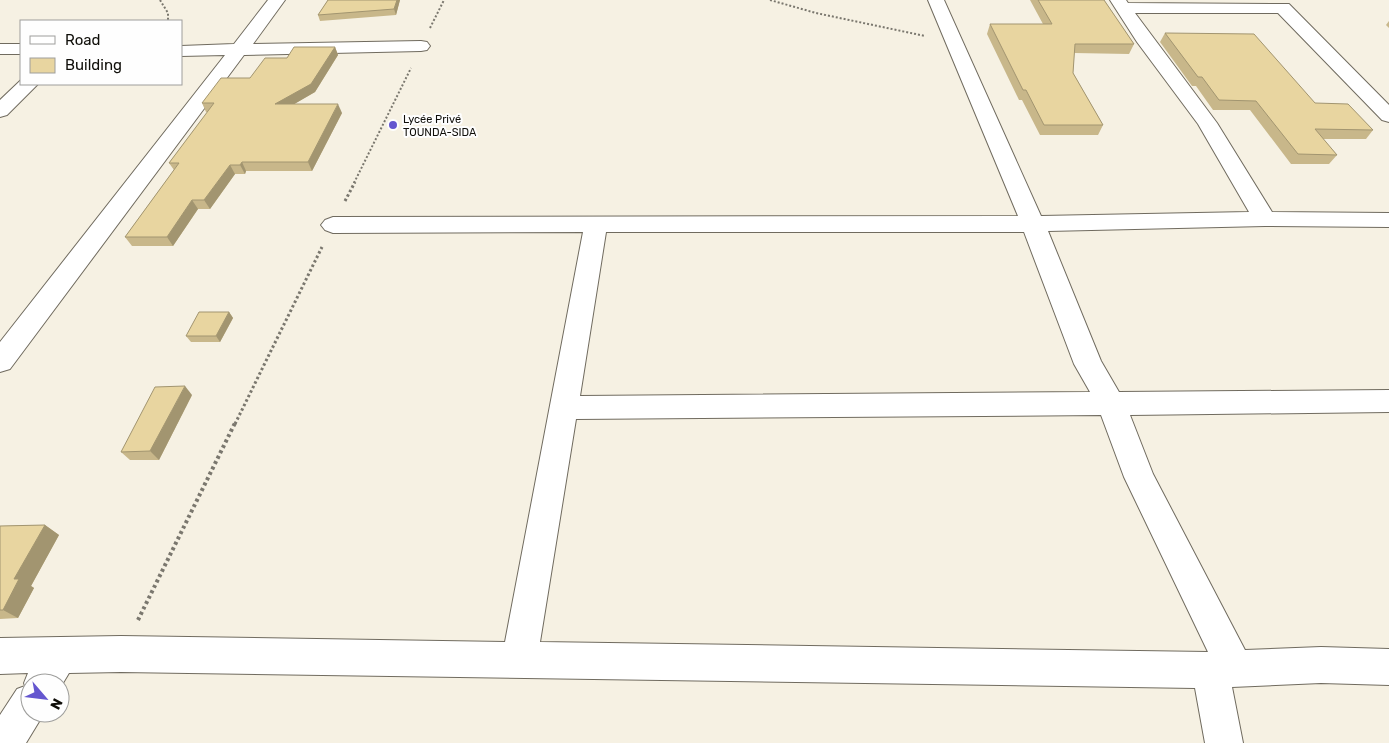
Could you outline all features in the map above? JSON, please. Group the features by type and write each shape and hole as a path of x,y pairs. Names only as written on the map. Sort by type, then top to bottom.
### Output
{"street":[{"path":"0,362 277,0"},
{"path":"936,0 1033,224 1088,364 1111,403 1139,477 1222,670 1224,743"},
{"path":"1122,4 1278,4 1389,116"},
{"path":"1122,4 1143,38 1207,123 1265,219"},
{"path":"182,51 421,46"},
{"path":"0,49 20,49"},
{"path":"0,111 27,85"},
{"path":"333,225 1033,224 1265,219 1389,220"},
{"path":"519,660 596,224"},
{"path":"564,408 1389,401"},
{"path":"0,656 51,669 121,654 1222,670 1321,665 1389,667"},
{"path":"4,743 20,718"}],"path":[{"path":"160,0 163,1 168,13 168,20"},
{"path":"121,654 444,0"},
{"path":"770,0 816,13 954,42"}],"building":[{"path":"328,0 397,0 394,9 318,15"},
{"path":"1038,0 1104,0 1134,44 1075,44 1073,73 1103,125 1044,125 1026,90 1023,90 990,24 1052,24"},
{"path":"1165,33 1254,34 1315,103 1348,104 1373,130 1315,129 1337,155 1298,154 1256,101 1219,100 1202,77 1198,77"},
{"path":"294,47 335,47 311,84 275,104 338,104 308,162 242,162 240,165 230,165 204,200 192,200 167,237 125,237 179,163 169,163 214,103 202,103 221,78 250,78 265,58 287,58"},
{"path":"199,312 229,312 216,336 186,336"},
{"path":"185,386 150,451 121,452 155,387"},
{"path":"45,525 14,579 19,579 3,610 0,610 0,526"}],"place":[{"name":"Lycée Privé TOUNDA-SIDA","path":"393,125"}]}
